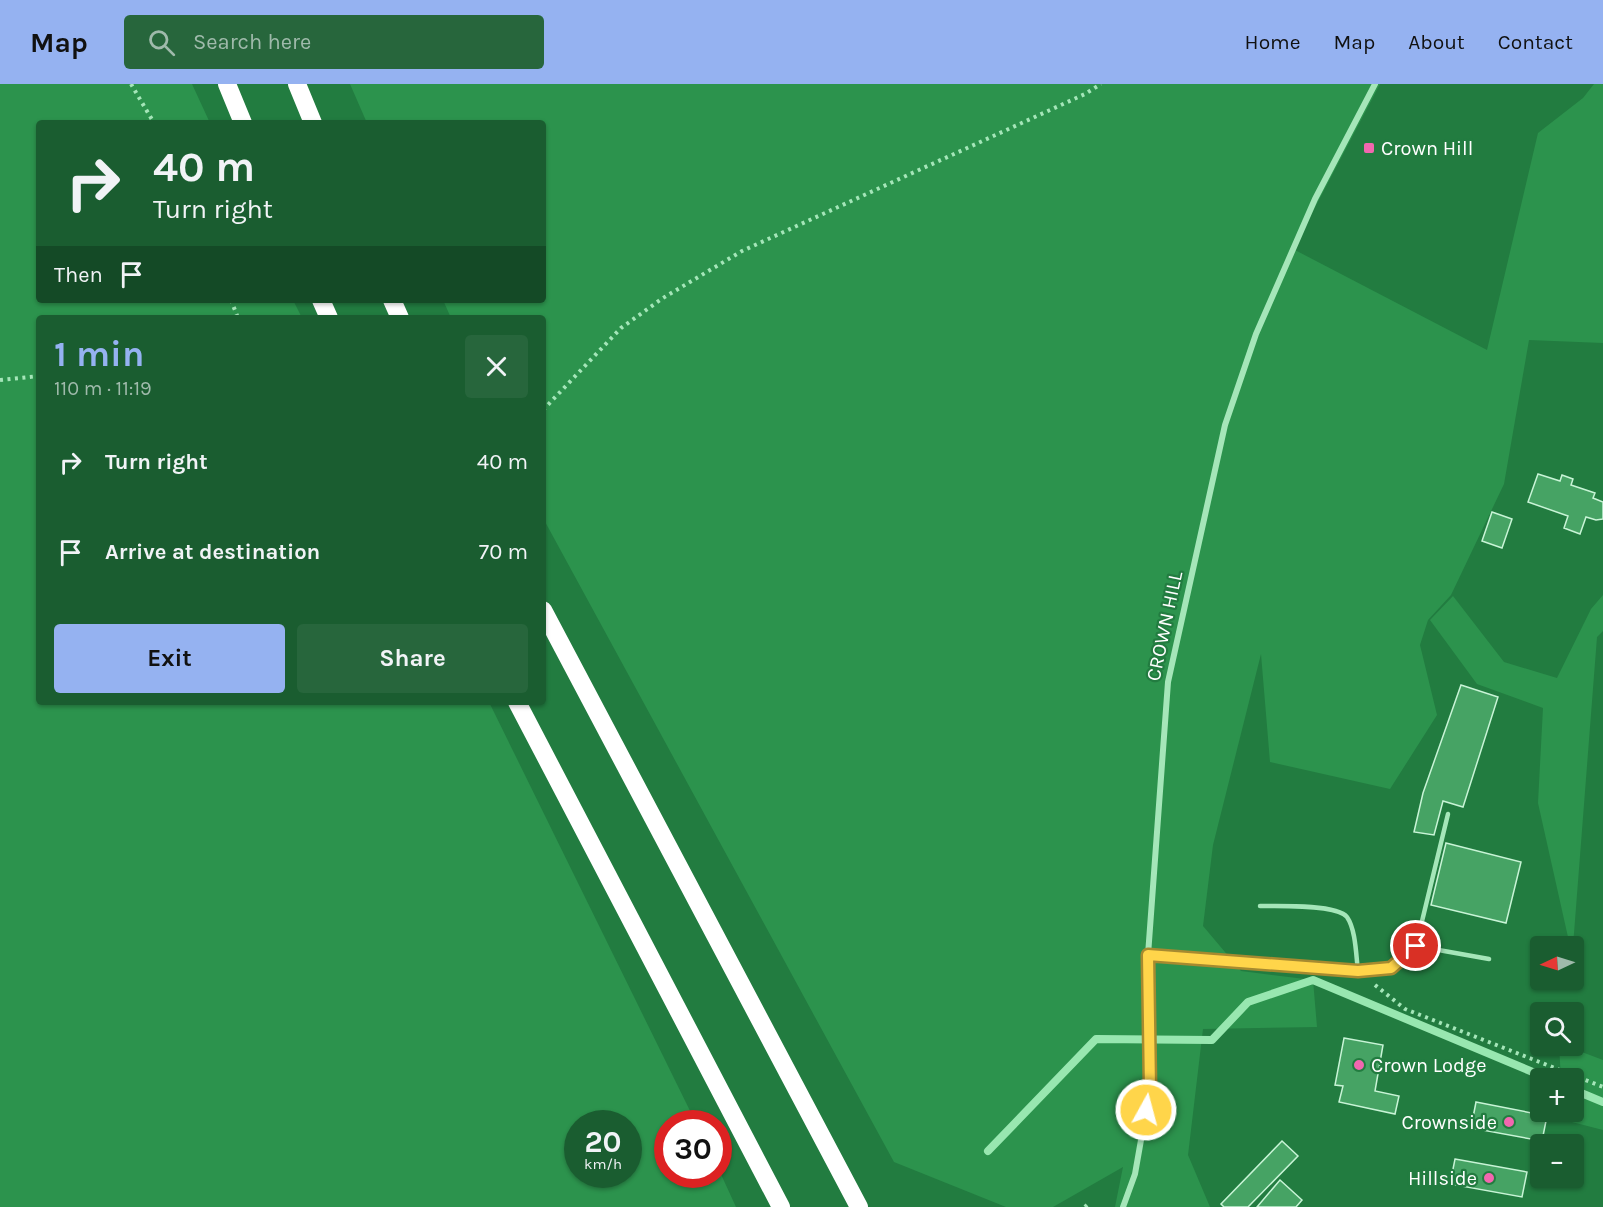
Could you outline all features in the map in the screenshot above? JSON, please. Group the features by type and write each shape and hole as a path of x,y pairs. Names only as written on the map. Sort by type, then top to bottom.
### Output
{"highway":[{"path":"227,84 242,120"},
{"path":"297,84 312,120"},
{"path":"546,616 859,1207"},
{"path":"519,705 781,1207"}],"street":[{"name":"CROWN HILL","path":"1123,1207 1135,1173 1150,1089 1148,955 1168,682 1225,424 1256,334 1315,199 1375,84"}],"lane":[{"path":"1148,955 1358,971 1391,968 1416,946 1448,814"},
{"path":"1260,906 1335,909 1346,916 1351,927 1358,971"},
{"path":"1416,946 1489,959"}],"path":[{"path":"131,84 152,120"},
{"path":"546,408 621,328 663,298 741,251 1085,94 1101,84"},
{"path":"0,380 36,376"},
{"path":"1358,971 1405,1009 1603,1087"}],"green space":[{"path":"0,84 192,84 209,120 36,120 36,303 294,303 300,315 36,315 36,705 490,705 690,1110 654,1110 654,1188 727,1188 736,1207 0,1207"},
{"path":"350,84 1380,84 1293,249 1487,350 1538,133 1583,98 1594,84 1603,84 1603,343 1529,340 1504,484 1451,595 1428,620 1420,645 1437,715 1390,789 1270,762 1261,654 1213,845 1203,926 1241,971 1313,980 1317,1027 1203,1029 1188,1155 1210,1207 1115,1207 1123,1167 1053,1207 1006,1207 894,1162 546,524 546,315 450,315 444,303 546,303 546,120 366,120"},
{"path":"1603,595 1603,631 1597,637 1574,936 1568,936 1538,803 1543,708 1477,684 1430,620 1453,596 1504,662 1557,678 1591,609"},
{"path":"1584,1053 1603,1060 1603,1130 1572,1122 1584,1122 1584,1068 1560,1068 1560,1056 1584,1056"}],"building":[{"path":"1538,474 1560,481 1562,475 1573,479 1571,485 1595,493 1593,498 1603,502 1603,519 1596,520 1586,517 1580,534 1564,528 1568,516 1528,502"},
{"path":"1492,512 1512,519 1502,548 1482,541"},
{"path":"1461,685 1498,697 1463,807 1443,801 1434,835 1414,832 1423,793"},
{"path":"1446,843 1521,862 1506,923 1431,905"},
{"name":"Crown Lodge","path":"1344,1038 1383,1045 1375,1091 1399,1096 1395,1114 1339,1102 1343,1086 1335,1085"},
{"name":"Crownside","path":"1476,1102 1530,1113 1530,1122 1546,1122 1543,1134 1530,1134 1530,1139 1471,1128"},
{"path":"1282,1141 1298,1156 1248,1207 1224,1207 1221,1204"},
{"name":"Hillside","path":"1455,1159 1527,1172 1522,1197 1450,1184"},
{"path":"1280,1180 1302,1200 1296,1207 1257,1207"}],"waterway":[{"path":"988,1151 1096,1039 1212,1040 1248,1002 1313,980 1530,1071"},
{"path":"1584,1094 1603,1102"}],"place":[{"name":"Crown Hill","path":"1369,148"},
{"name":"Crown Lodge","path":"1359,1065"},
{"name":"Crownside","path":"1509,1122"},
{"name":"Hillside","path":"1489,1178"}],"route":[{"path":"1146,1110 1150,1089 1148,955 1358,971 1391,968 1416,946"}]}
